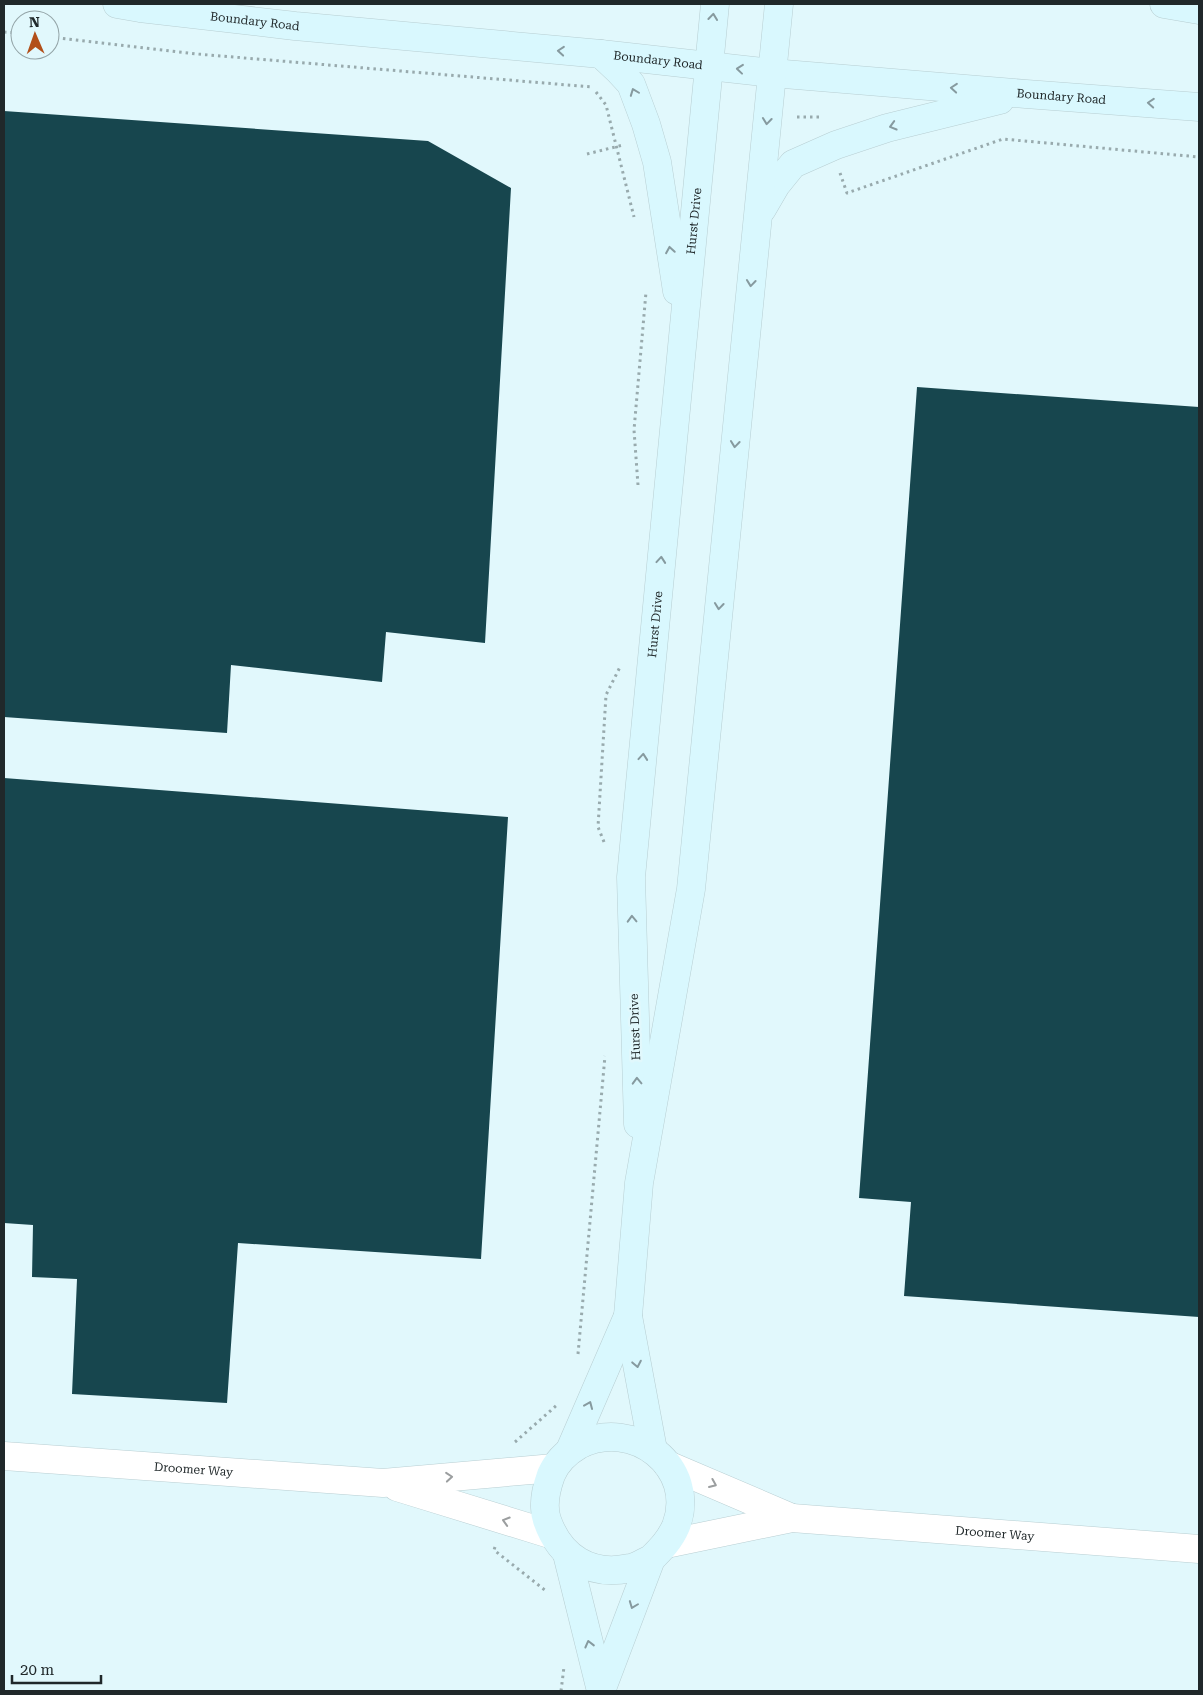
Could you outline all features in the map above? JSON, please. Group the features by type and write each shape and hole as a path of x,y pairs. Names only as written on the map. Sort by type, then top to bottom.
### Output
{"street":[{"name":"Boundary Road","path":"117,4 295,26 601,54 772,72 1199,107"},
{"name":"Hurst Drive","path":"639,1183 631,877 715,4"},
{"name":"Hurst Drive","path":"628,1316 639,1183 691,889 779,4"},
{"path":"1164,4 1199,10"},
{"path":"601,54 631,84 646,124 657,162 683,332"},
{"path":"758,217 776,185 793,164 836,145 887,128 1026,94"},
{"path":"628,1316 661,1457 677,1484 680,1505 676,1526 658,1551 601,1691 560,1545 545,1513 546,1490 628,1316"},
{"path":"383,1483 500,1473 562,1459 591,1439 614,1436 635,1440 661,1457 792,1518"},
{"name":"Droomer Way","path":"4,1456 383,1483"},
{"path":"383,1483 497,1518 560,1545 587,1566 610,1571 631,1568 658,1551 792,1518"},
{"name":"Droomer Way","path":"792,1518 1199,1549"}],"path":[{"path":"60,38 197,54 592,86 606,105 635,221"},
{"path":"638,489 634,430 646,291"},
{"path":"605,843 598,826 606,695 622,663"},
{"path":"577,1361 605,1047"},
{"path":"500,1473 502,1454 557,1405 562,1396"},
{"path":"497,1518 494,1550 552,1597"},
{"path":"561,1691 564,1662"}],"building":[{"path":"4,111 428,141 511,188 485,643 386,632 382,682 231,665 227,733 4,717"},
{"path":"917,387 1199,407 1199,1317 904,1296 911,1202 859,1198"},
{"path":"4,778 508,817 481,1259 238,1243 227,1403 72,1394 77,1279 32,1277 33,1225 4,1223"}]}
